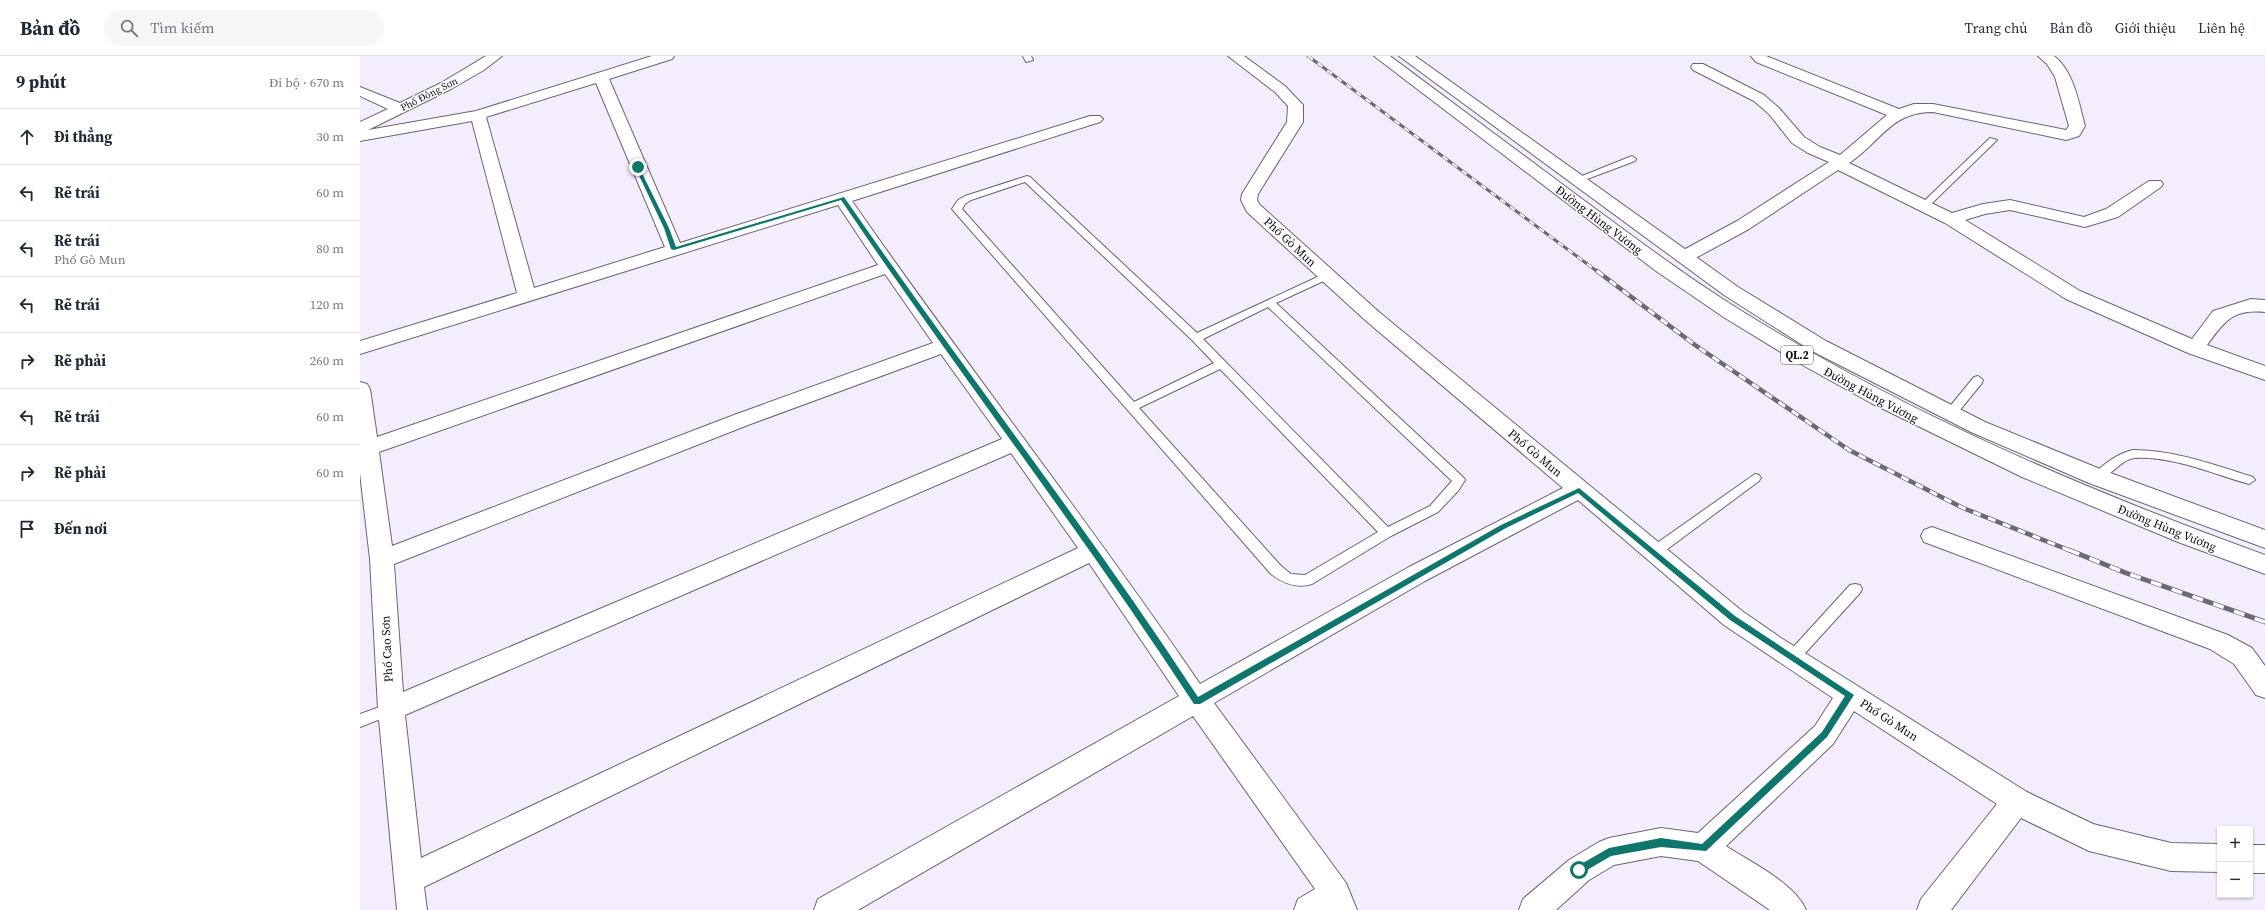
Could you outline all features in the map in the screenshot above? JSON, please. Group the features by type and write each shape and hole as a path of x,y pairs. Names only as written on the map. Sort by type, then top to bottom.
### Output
{"main road":[{"name":"Phố Đông Sơn","path":"360,128 475,70 495,56"},
{"path":"360,136 478,114 667,56"},
{"name":"Phố Gò Mun","path":"1235,56 1280,90 1296,105 1295,122 1250,194 1249,200 1253,208 1372,316 1733,618 1792,658 2017,801 2089,837 2171,856 2217,858"},
{"name":"Đường Hùng Vương","path":"1381,56 1708,300 1805,360 1959,440 2024,470 2265,565"},
{"name":"Đường Hùng Vương","path":"1406,56 1684,257 1731,290 1819,346 1978,427 2097,477 2265,539"},
{"path":"1684,257 1743,225 1852,154 1890,119 1898,114 1914,108 1933,108 2053,133 2066,135 2074,133 2076,126 2064,84 2056,64 2045,56"},
{"path":"1757,57 1898,114"},
{"path":"1698,67 1759,98 1774,111 1798,140 1814,150 1951,219 2072,295 2195,348 2265,372"},
{"path":"601,77 674,249"},
{"path":"360,92 400,109"},
{"path":"478,114 527,296"},
{"path":"360,348 674,249 842,198 1004,145 1095,119"},
{"path":"1951,219 1983,209 2010,205 2085,222 2112,213 2155,184"},
{"path":"842,198 889,267 1141,617 1197,701 1339,901 1309,910"},
{"path":"368,448 889,267"},
{"path":"2195,348 2220,315 2251,305 2265,306"},
{"path":"382,559 741,420 946,345"},
{"name":"Phố Cao Sơn","path":"360,389 382,559 391,710 412,910"},
{"path":"391,710 1016,442"},
{"path":"829,910 1477,541 1579,490"},
{"path":"1932,536 2219,642 2242,656 2265,687"},
{"path":"409,879 1093,551"},
{"path":"1703,848 1824,735 1850,695"},
{"path":"1932,910 2017,801"},
{"path":"1534,910 1579,870 1609,852 1661,842 1703,848 1780,899 1791,910"},
{"path":"2253,859 2265,859"}],"lane":[{"path":"1924,206 1993,140"},
{"path":"1576,180 1632,159"},
{"path":"1269,302 1459,480 1454,488 1434,509 1388,533 1307,580 1288,579 1276,570 957,208 961,202 968,198 1027,179 1196,338 1388,533"},
{"path":"1196,338 1269,302 1327,276"},
{"path":"1132,407 1222,364"},
{"path":"1951,413 1978,380"},
{"path":"2097,477 2119,459 2133,454 2185,462 2249,480"},
{"path":"1654,552 1755,478"},
{"path":"1792,658 1855,589"},
{"path":"360,721 391,710"}],"railway":[{"path":"1308,56 1598,272"},
{"path":"1597,271 1695,345 1849,450 1963,508 2071,551"},
{"path":"2069,550 2126,573 2265,622"}],"route":[{"path":"638,167 674,249 842,198 889,267 1141,617 1197,701 1417,574 1504,527 1579,490 1733,618 1850,695 1824,735 1703,848 1661,842 1609,852 1579,870"}]}
